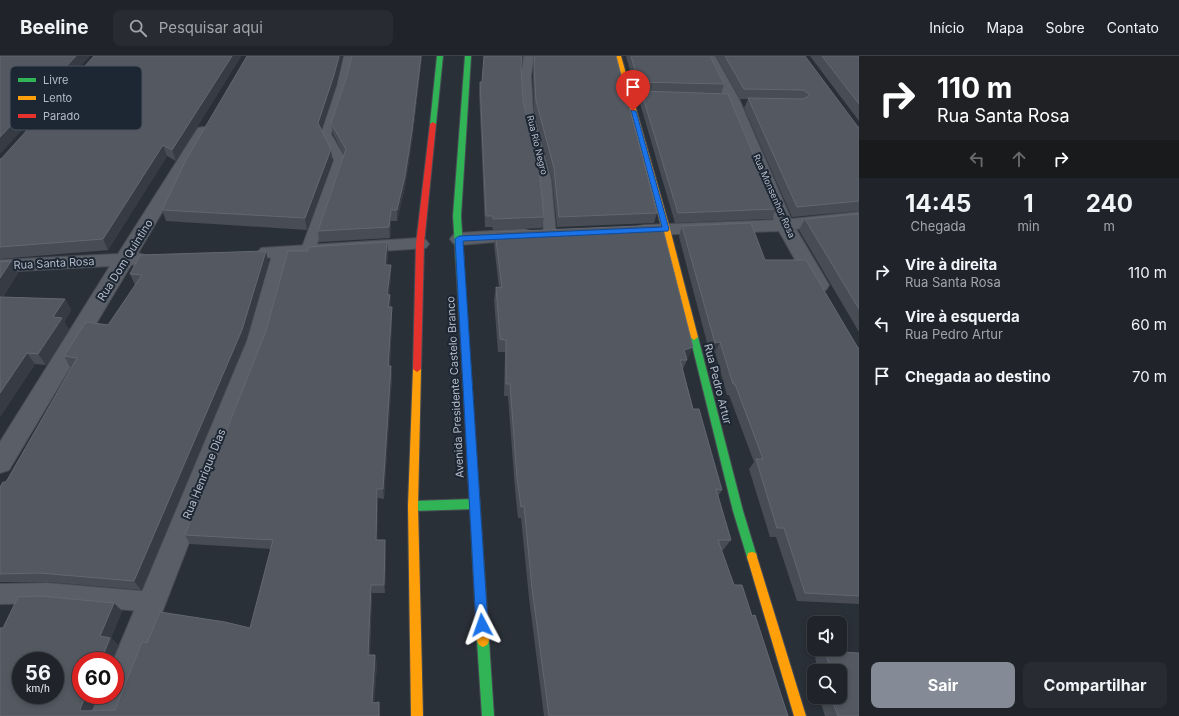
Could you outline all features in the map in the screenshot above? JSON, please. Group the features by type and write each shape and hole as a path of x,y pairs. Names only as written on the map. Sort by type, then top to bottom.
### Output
{"main road":[{"path":"417,716 413,506 420,244 440,56"},
{"name":"Avenida Presidente Castelo Branco","path":"468,56 457,216 488,716"},
{"name":"Rua Pedro Artur","path":"618,56 633,97 738,512 800,716"},
{"path":"413,506 474,504"}],"street":[{"name":"Rua Monsenhor Rosa","path":"708,56 732,101 785,225 828,300"},
{"name":"Rua Dom Quintino","path":"0,463 44,388 126,260 211,117"},
{"path":"627,231 785,225 859,217"},
{"path":"459,239 557,234"},
{"path":"251,253 420,244"},
{"name":"Rua Henrique Dias","path":"124,672 257,341 282,252"},
{"name":"Rua Santa Rosa","path":"0,266 157,258"},
{"name":"Rua Henrique Dias","path":"106,716 111,704"}],"lane":[{"path":"308,250 340,160 326,134 342,86 349,56"},
{"name":"Rua Rio Negro","path":"528,56 526,76 528,111 557,234"},
{"path":"0,594 48,593 152,602"}],"building":[{"path":"0,56 76,56 67,66 10,66 10,126 0,137"},
{"path":"94,56 232,56 172,150 163,145 103,239 0,247 0,159 27,130 142,130 142,66 85,66"},
{"path":"247,56 339,56 318,123 331,149 305,218 162,210 187,158"},
{"path":"352,56 421,56 405,176 397,210 391,210 389,227 318,231 346,149 331,123 347,76"},
{"path":"484,56 522,56 521,66 523,101 539,169 544,217 493,219 493,216 486,216 480,82 482,82"},
{"path":"535,56 616,56 657,213 559,217 554,168 536,101 534,66"},
{"path":"631,56 710,56 724,84 638,82"},
{"path":"725,56 805,56 859,127 859,201 797,207 748,98 803,99 809,96 809,94 803,90 744,89"},
{"path":"822,56 859,56 859,104"},
{"path":"641,91 728,94 776,209 678,213"},
{"path":"859,214 859,309 805,219"},
{"path":"751,223 765,260 806,260 859,348 859,596 805,593 784,528 777,528 756,459 763,459 735,384 733,384 720,342 715,343 682,226"},
{"path":"662,225 693,347 684,350 687,360 680,360 693,409 699,409 722,490 716,489 731,540 718,540 734,585 742,585 752,616 755,615 788,716 549,716 532,588 524,506 521,507 517,478 510,384 506,384 506,340 500,339 496,287 502,288 495,232"},
{"path":"387,242 385,265 391,265 387,294 390,295 388,307 392,307 388,366 391,366 383,489 377,489 376,540 385,540 384,585 371,585 368,655 375,655 372,703 379,702 379,716 0,716 0,628 3,628 18,597 39,596 114,603 100,636 110,638 104,652 72,652 72,704 82,704 80,709 81,711 115,710 117,704 124,704 124,687 142,642 147,643 160,612 225,622 250,628 273,540 185,535 266,331 288,251 308,251 308,247"},
{"path":"266,251 242,330 134,581 39,573 0,574 0,487 3,482 6,482 77,358 64,356 86,322 108,325 142,275 130,274 140,255"},
{"path":"11,261 0,278 0,262"},
{"path":"0,297 65,299 53,317 62,318 38,354 27,353 0,393"},
{"path":"847,652 859,653 859,716 838,716 834,704 847,704 847,664 829,664 826,656 847,656"}],"traffic: fast":[{"path":"433,124 440,56"},
{"path":"466,359 457,216 468,56"},
{"path":"694,337 738,511 752,557"},
{"path":"413,506 474,504"},
{"path":"483,641 488,716"}],"traffic: slow":[{"path":"618,56 694,337"},
{"path":"466,359 483,641"},
{"path":"417,369 413,506 417,716"},
{"path":"752,557 800,716"}],"traffic: jam":[{"path":"417,369 420,244 433,124"}],"route":[{"path":"482,625 459,239 666,229 633,111"}]}
